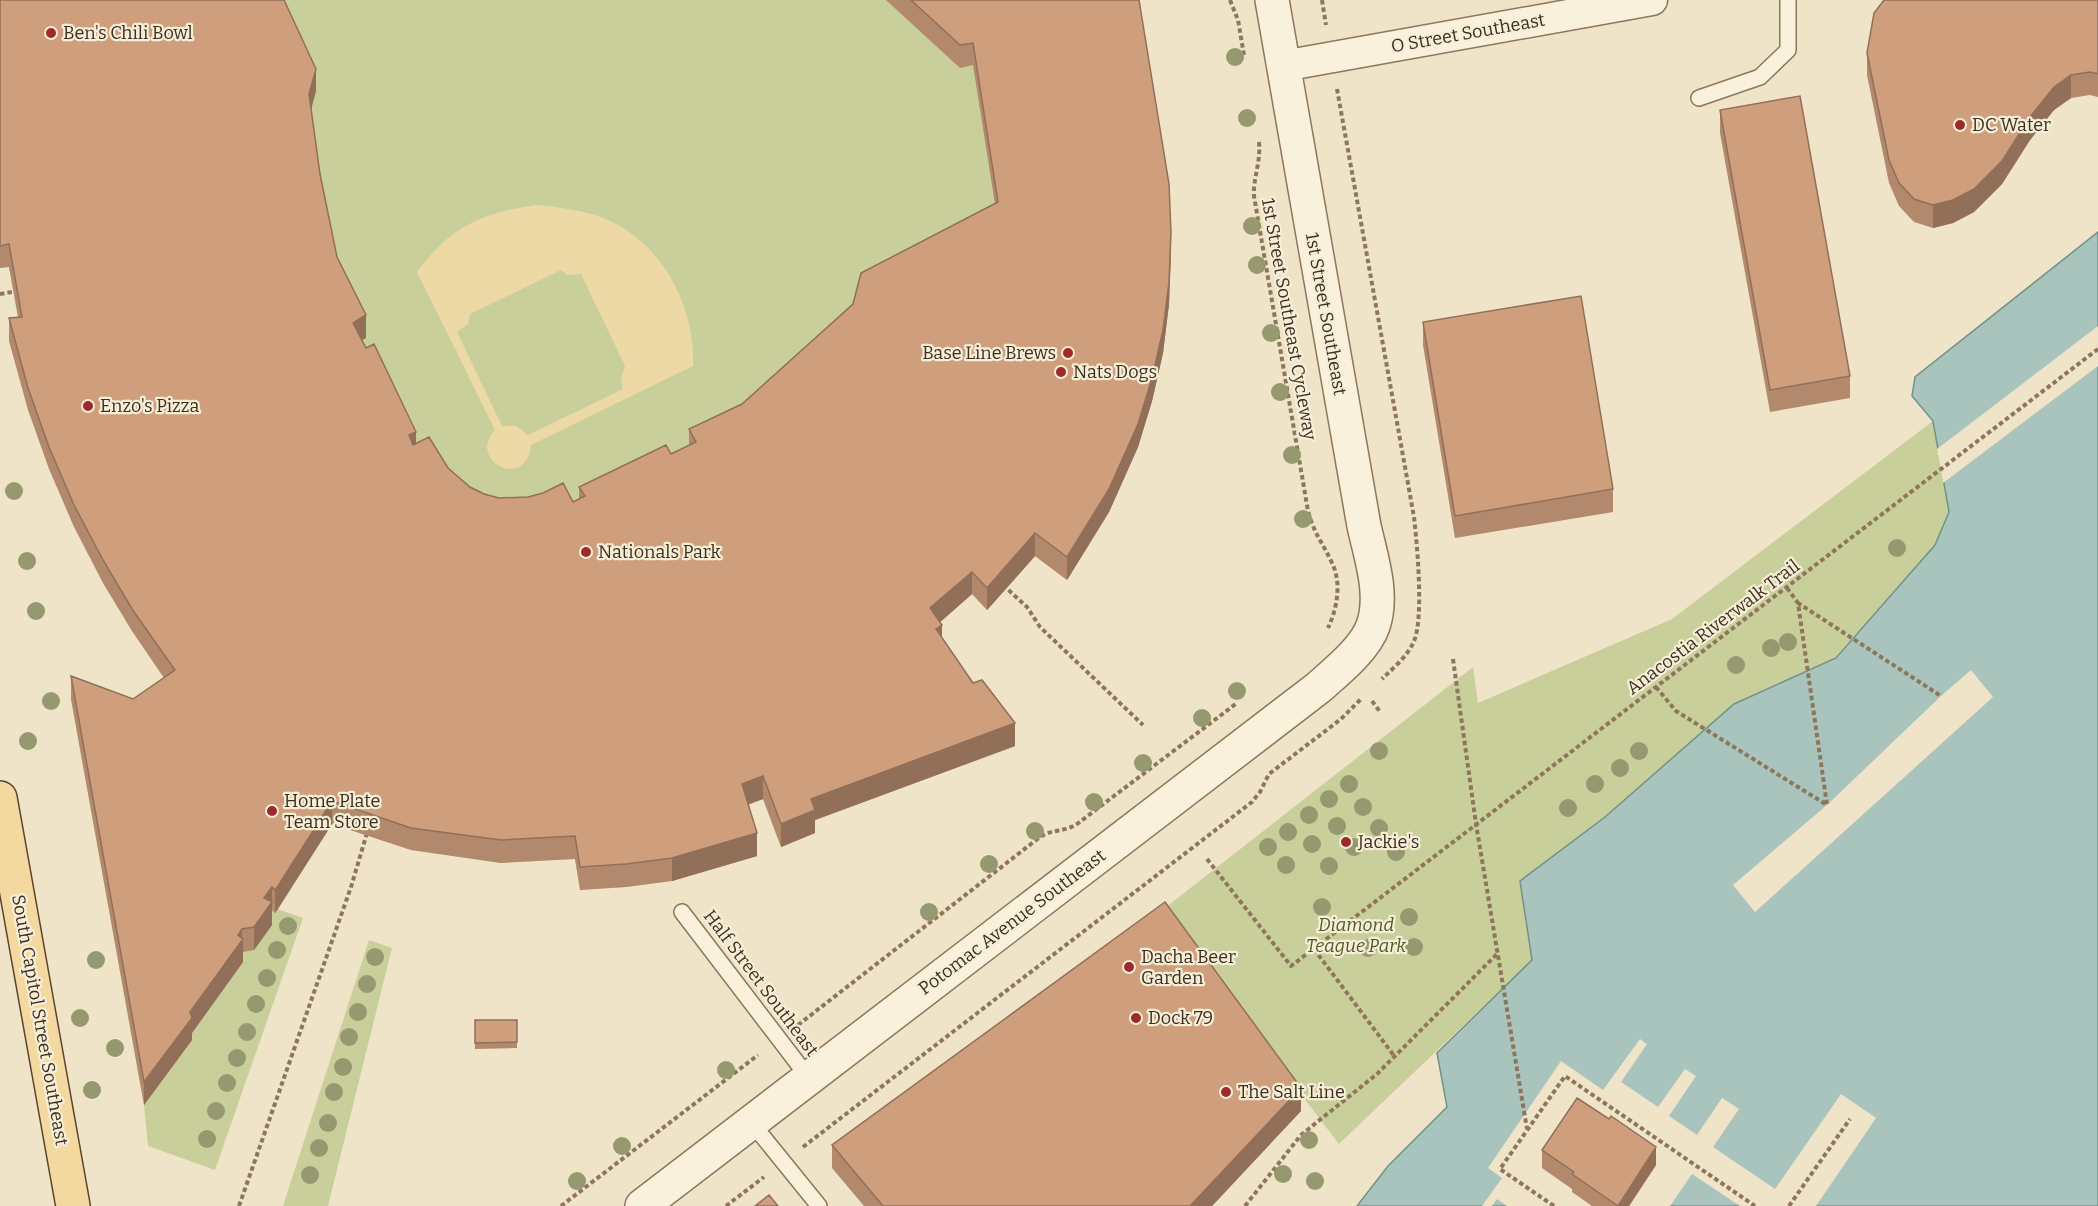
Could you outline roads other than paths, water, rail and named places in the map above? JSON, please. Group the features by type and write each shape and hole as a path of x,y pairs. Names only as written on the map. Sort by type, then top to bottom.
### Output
{"main road":[{"name":"South Capitol Street Southeast","path":"0,798 4,845 73,1206"}],"street":[{"name":"1st Street Southeast","path":"1272,0 1364,526 1375,576 1376,609 1372,627"},
{"name":"O Street Southeast","path":"1283,66 1652,0"},
{"name":"Potomac Avenue Southeast","path":"642,1206 1318,688 1344,665 1372,627"}],"lane":[{"path":"1699,98 1760,77 1788,50 1788,0"},
{"name":"Half Street Southeast","path":"682,912 808,1077"},
{"path":"751,1122 819,1206"}],"water":[{"path":"2098,232 2098,1206 1357,1206 1388,1166 1447,1107 1437,1053 1532,960 1520,881 1605,817 1734,704 1836,658 1935,545 1949,512 1933,421 1912,396 1915,377"}],"place":[{"name":"Ben's Chili Bowl","path":"51,33"},
{"name":"DC Water","path":"1960,125"},
{"name":"Base Line Brews","path":"1068,353"},
{"name":"Nats Dogs","path":"1061,372"},
{"name":"Enzo's Pizza","path":"88,406"},
{"name":"Nationals Park","path":"586,552"},
{"name":"Home Plate Team Store","path":"272,811"},
{"name":"Jackie's","path":"1346,842"},
{"name":"Dacha Beer Garden","path":"1129,967"},
{"name":"Dock 79","path":"1136,1018"},
{"name":"The Salt Line","path":"1226,1092"}],"park label":[{"name":"Diamond Teague Park","path":"1356,935"}]}
